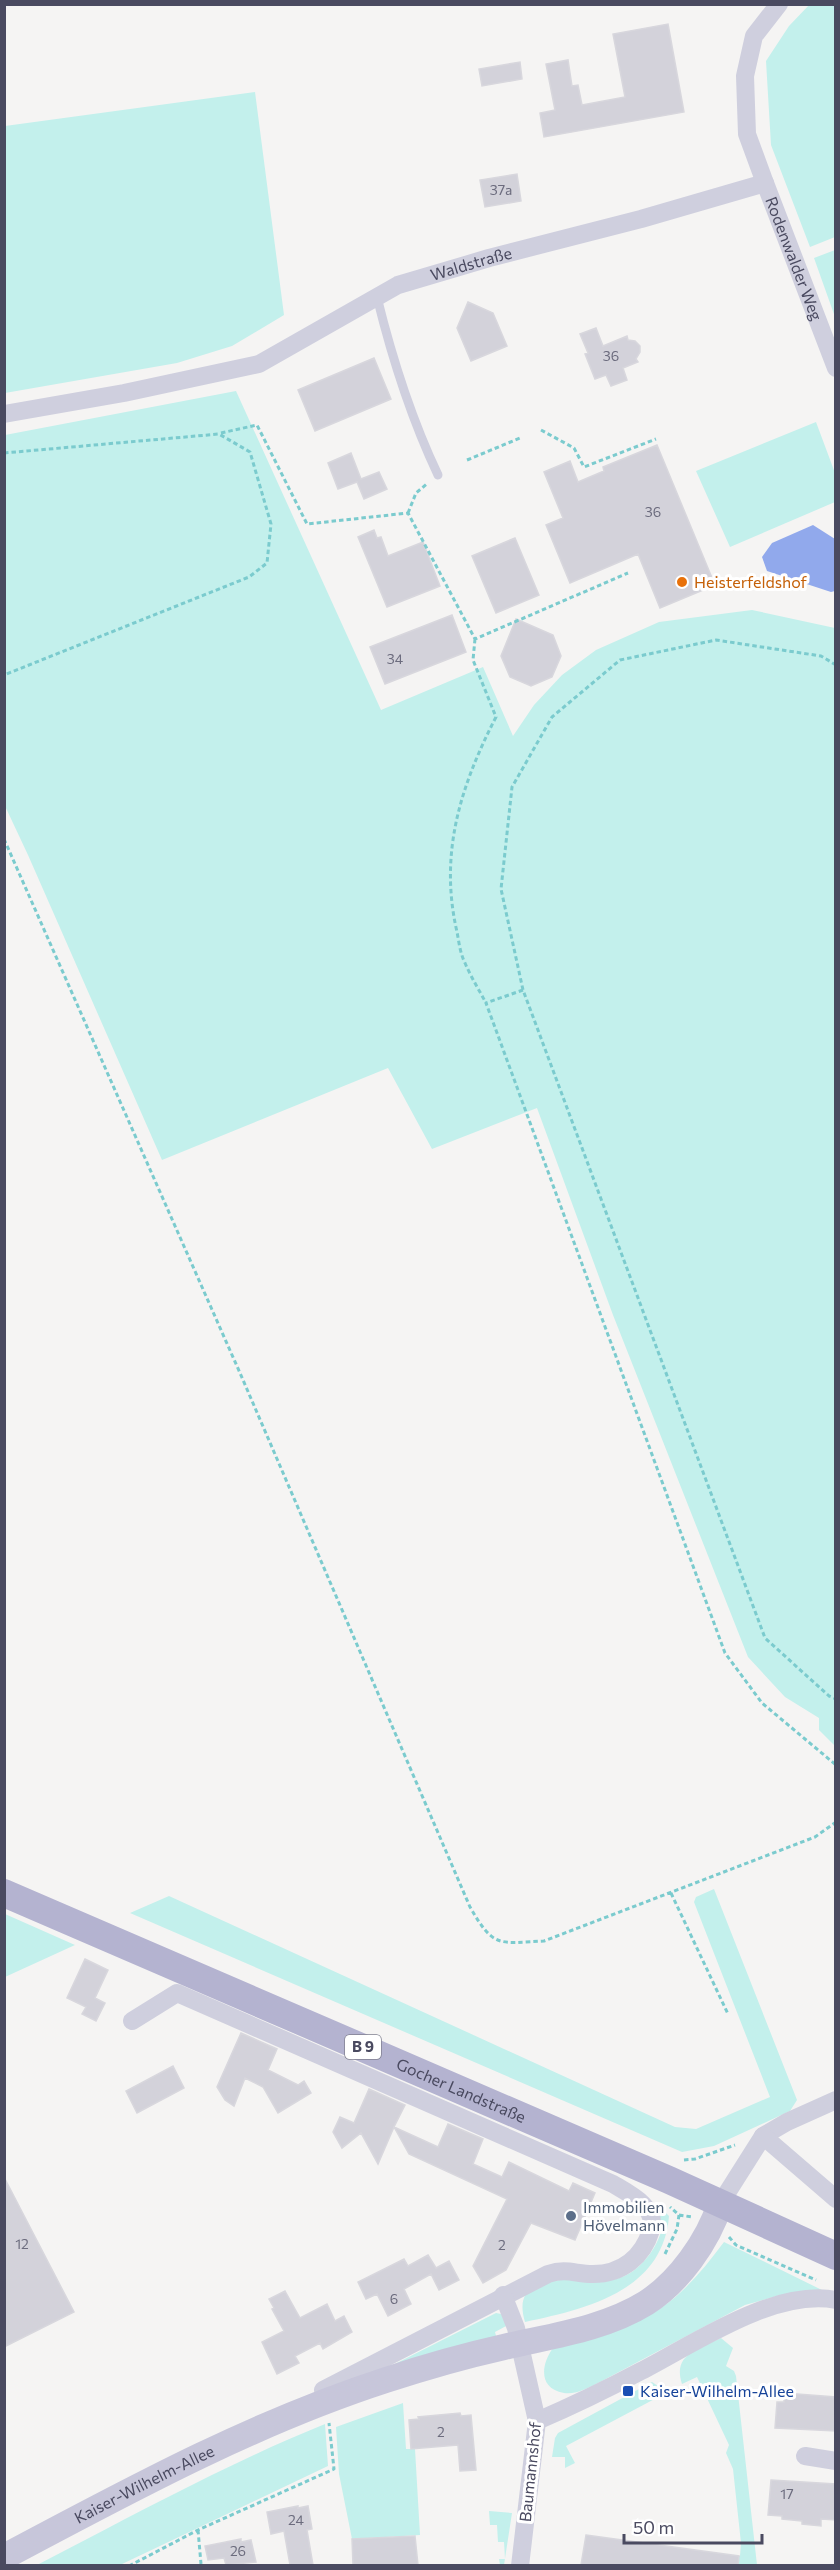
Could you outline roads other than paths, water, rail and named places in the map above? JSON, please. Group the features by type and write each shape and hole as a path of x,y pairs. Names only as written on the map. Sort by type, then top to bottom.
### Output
{"main road":[{"name":"Gocher Landstraße","path":"4,1893 717,2214 836,2256"}],"street":[{"path":"765,183 747,134 745,76 754,36 779,4"},
{"name":"Waldstraße","path":"4,414 124,393 260,364 398,285 765,183"},
{"name":"Rodenwalder Weg","path":"765,183 836,368"},
{"name":"Gocher Landstraße","path":"132,2021 177,1993 614,2184 634,2196 651,2215 652,2226 644,2249 636,2259 624,2266 609,2272 593,2274 561,2270 503,2295 322,2390"},
{"path":"717,2214 763,2136 787,2122 836,2100"},
{"path":"763,2136 836,2199"},
{"name":"Kaiser-Wilhelm-Allee","path":"4,2557 182,2465 329,2400 386,2380 475,2354 611,2320 645,2304 673,2279 717,2214"},
{"path":"503,2295 516,2328 519,2344"},
{"path":"537,2421 596,2395 762,2309 811,2298 834,2299"},
{"name":"Baumannshof","path":"519,2344 537,2421 520,2565"},
{"path":"805,2456 836,2461"}],"lane":[{"path":"377,297 393,363 426,450 438,475"}],"water":[{"path":"813,525 835,539 835,591 831,592 767,571 762,557 772,543"}],"place":[{"name":"Heisterfeldshof","path":"682,582"},
{"name":"Immobilien Hövelmann","path":"571,2216"},
{"name":"Kaiser-Wilhelm-Allee","path":"628,2391"}]}
